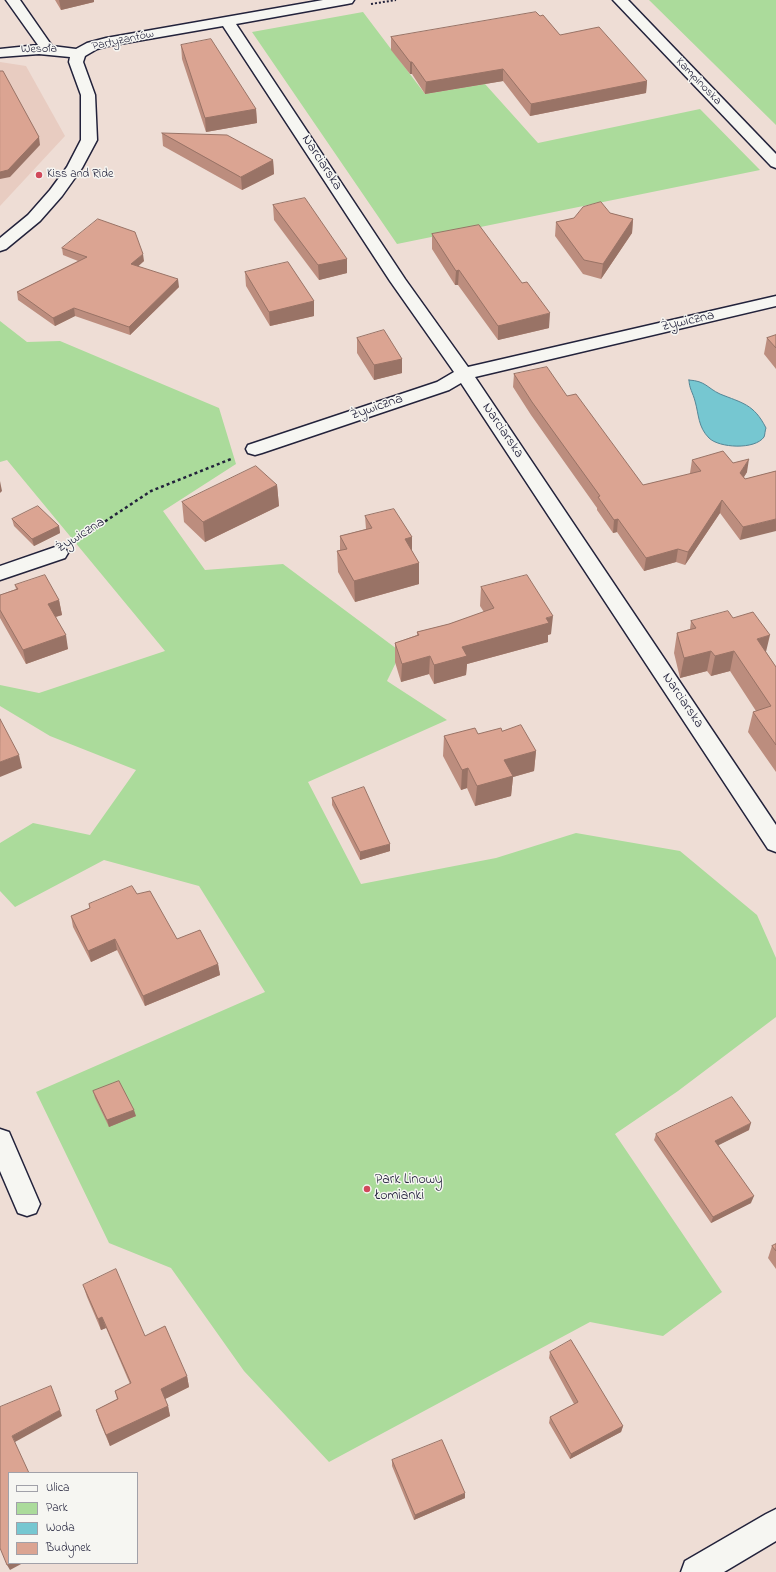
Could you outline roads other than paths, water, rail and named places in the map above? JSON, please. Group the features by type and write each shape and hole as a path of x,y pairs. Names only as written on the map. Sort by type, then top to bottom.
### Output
{"street":[{"path":"13,0 46,48"},
{"name":"Partyzantów","path":"0,246 34,218 56,193 74,168 89,140 88,95 76,62 78,54 92,46 106,42 347,0"},
{"name":"Kampinoska","path":"620,0 776,163"},
{"name":"Narciarska","path":"227,21 398,281 464,374 776,843"},
{"name":"Wesoła","path":"0,53 46,48 60,49 78,54"},
{"name":"Żywiczna","path":"255,449 443,386 464,374 776,301"},
{"name":"Żywiczna","path":"0,573 58,553"},
{"path":"0,1140 27,1204"},
{"path":"696,1572 776,1524"}],"water":[{"path":"689,380 703,383 720,394 747,405 757,414 766,428 764,437 753,444 745,446 728,446 709,438 705,434 699,421"}],"place":[{"name":"Kiss and Ride","path":"39,175"},
{"name":"Park Linowy Łomianki","path":"367,1189"}]}
